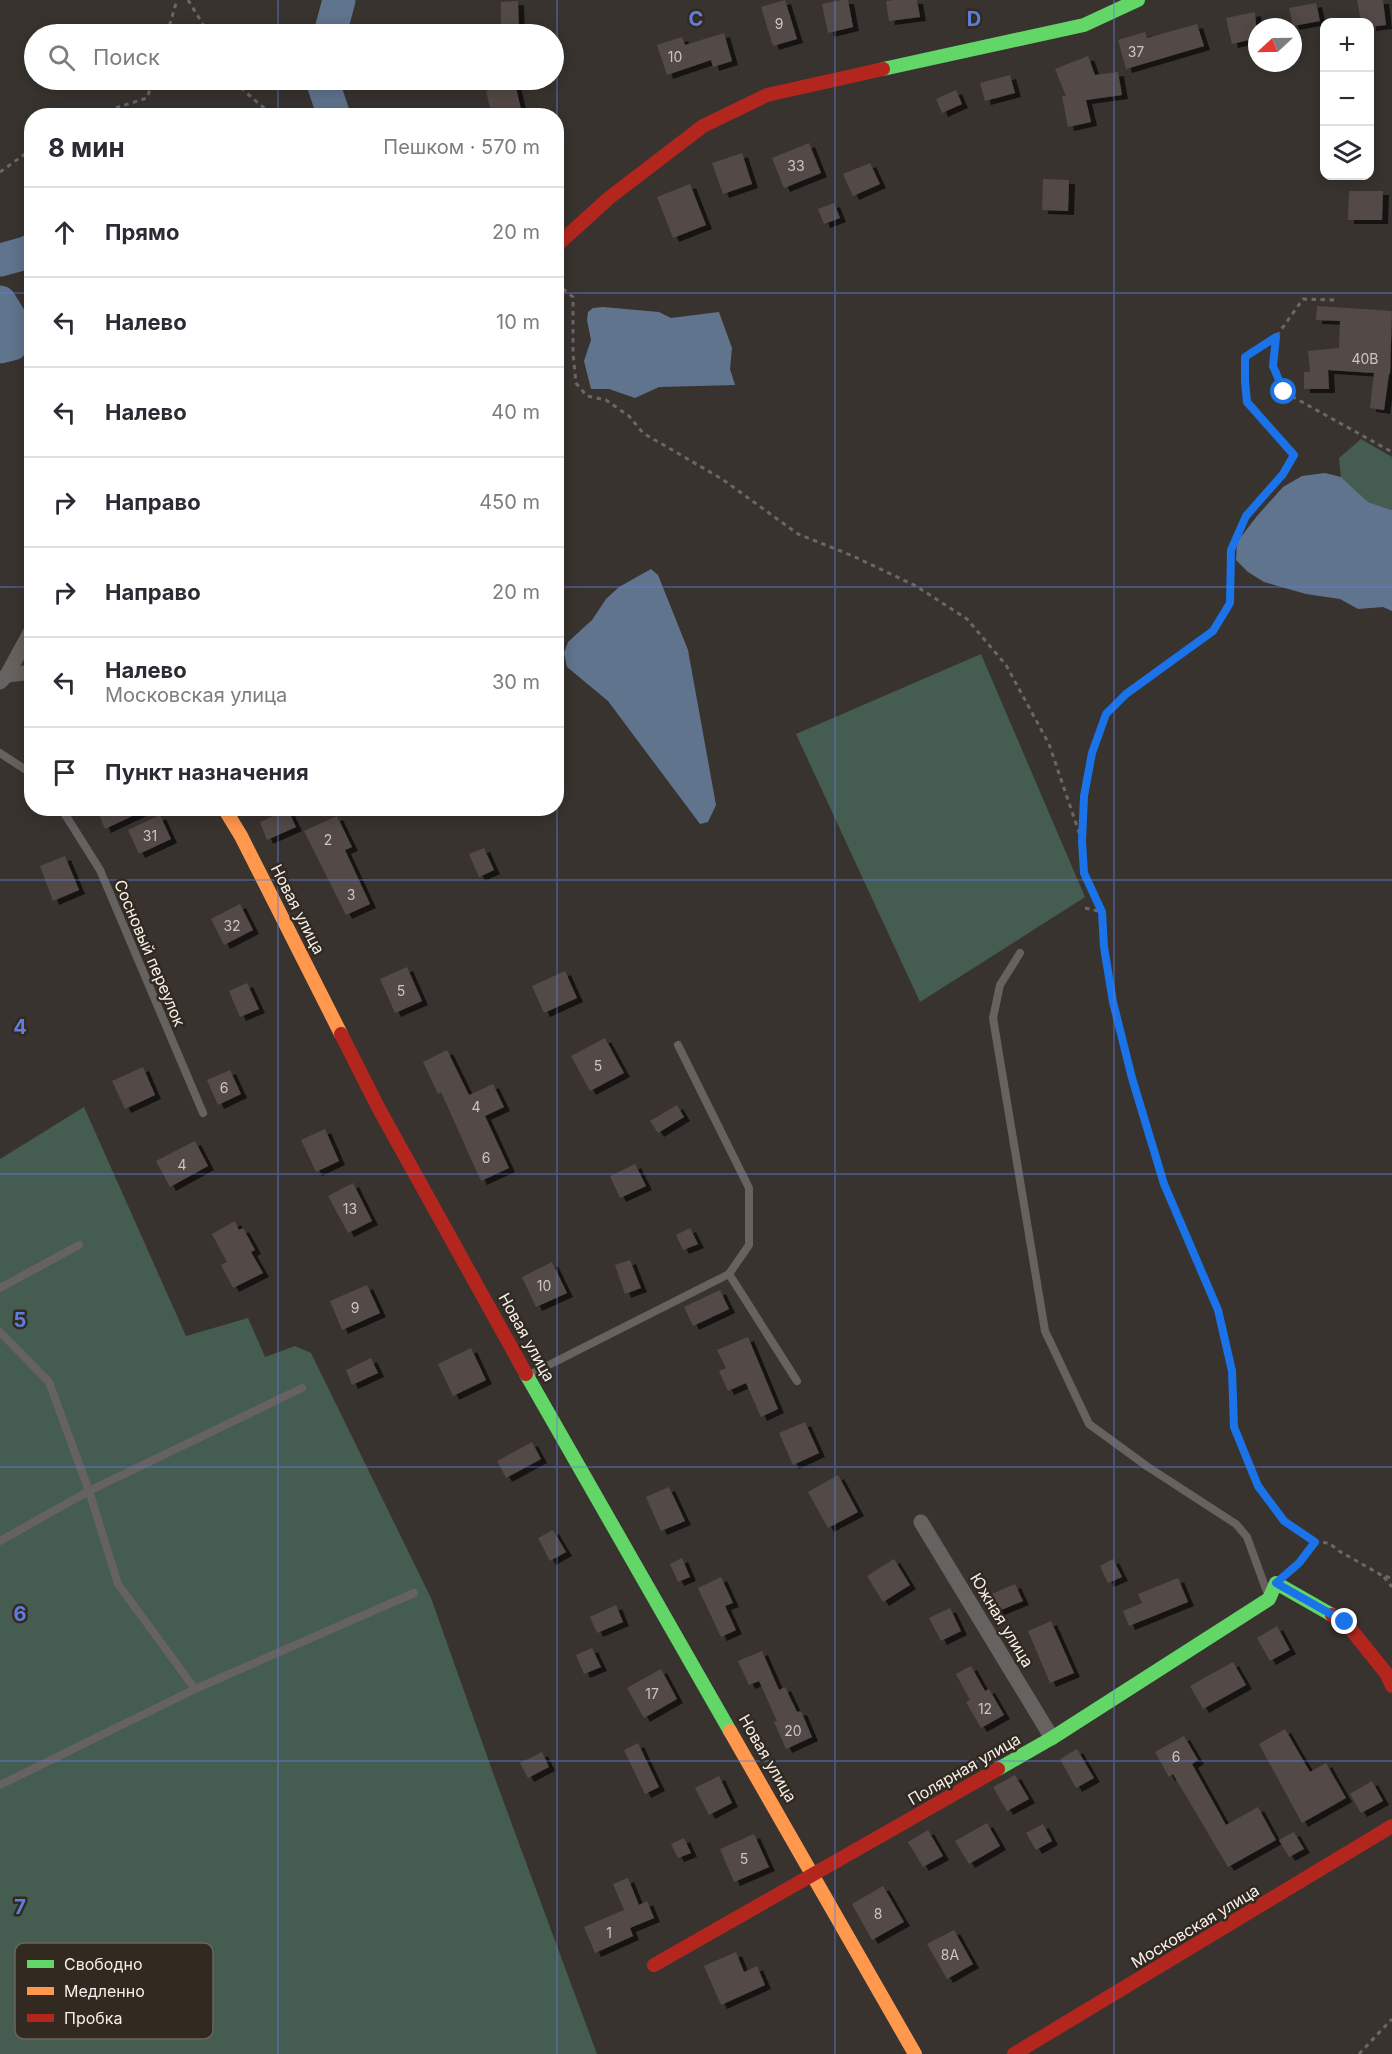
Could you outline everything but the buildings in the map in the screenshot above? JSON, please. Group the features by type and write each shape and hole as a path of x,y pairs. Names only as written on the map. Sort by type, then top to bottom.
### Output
{"street":[{"path":"564,239 609,198 703,126 767,95 1084,25 1138,0"},
{"path":"4,679 24,643"},
{"path":"4,679 24,674"},
{"name":"Новая улица","path":"229,816 379,1109 527,1375 915,2054"},
{"name":"Южная улица","path":"921,1522 1052,1738"},
{"path":"1269,1599 1276,1583 1345,1622 1386,1673 1392,1686"},
{"name":"Полярная улица","path":"654,1965 1052,1738 1269,1599"},
{"name":"Московская улица","path":"1014,2054 1392,1826"}],"lane":[{"path":"0,753 24,769"},
{"name":"Сосновый переулок","path":"66,816 100,870 203,1113"},
{"path":"1020,953 1000,985 993,1018 1045,1331 1089,1424 1148,1467 1236,1524 1247,1537 1269,1599"},
{"path":"527,1375 729,1274 749,1245 749,1188 678,1045"},
{"path":"0,1288 80,1245"},
{"path":"729,1274 798,1381"},
{"path":"0,1332 49,1382 89,1491 118,1584 195,1689"},
{"path":"0,1541 89,1491 302,1388"},
{"path":"0,1785 195,1689 414,1593"}],"path":[{"path":"169,24 177,0"},
{"path":"188,0 203,24"},
{"path":"115,108 147,98 150,90"},
{"path":"243,90 264,108"},
{"path":"0,171 24,154"},
{"path":"564,290 573,297 573,353 576,383 587,396 606,400 629,416 643,433 722,479 798,534 853,556 915,585 967,619 1006,665 1049,744 1082,841"},
{"path":"1334,300 1303,299 1276,337 1245,357 1247,402 1294,455 1283,474 1246,516 1231,550 1230,603 1213,631 1126,694 1106,714 1092,753 1084,796 1082,841 1084,873 1102,912 1104,947 1113,1002 1132,1078 1164,1184 1218,1310 1232,1371 1234,1427 1258,1486 1284,1521 1315,1542 1329,1542 1339,1551 1383,1576 1392,1578"},
{"path":"1276,337 1273,366 1284,392 1392,452"},
{"path":"1085,908 1102,912"},
{"path":"1276,1583 1299,1563 1315,1542"},
{"path":"1383,1576 1392,1587"},
{"path":"1359,2054 1392,2019"}],"green space":[{"path":"1361,439 1392,457 1392,510 1368,502 1341,477 1339,458"},
{"path":"981,654 1085,897 920,1002 796,734"},
{"path":"84,1107 186,1336 248,1318 265,1357 295,1346 311,1353 431,1598 597,2054 0,2054 0,1159"}],"water":[{"path":"593,308 659,312 671,318 719,312 732,348 730,369 735,385 659,387 635,398 609,389 591,389 584,361 591,340 587,320 588,312"},
{"path":"1325,473 1341,477 1368,502 1392,510 1392,611 1383,607 1358,609 1340,599 1306,594 1264,582 1248,572 1236,560 1237,542 1283,487 1302,476"},
{"path":"651,569 658,575 688,650 716,805 708,822 700,824 608,701 567,667 564,653 568,642 592,620 606,599 619,587"}],"waterway":[{"path":"333,24 339,0"},
{"path":"325,90 331,108"},
{"path":"0,260 24,254"},
{"path":"0,302 13,323 12,344 0,347"}],"traffic: fast":[{"path":"883,69 1084,25 1138,0"},
{"path":"526,1374 730,1731"},
{"path":"998,1769 1052,1738 1269,1599 1276,1583 1332,1615"}],"traffic: slow":[{"path":"229,816 341,1034"},
{"path":"730,1731 915,2054"}],"traffic: jam":[{"path":"564,239 609,198 703,126 767,95 883,69"},
{"path":"341,1034 379,1109 526,1374"},
{"path":"1332,1615 1345,1622 1386,1673 1392,1686"},
{"path":"654,1965 998,1769"},
{"path":"1014,2054 1392,1826"}],"route":[{"path":"1284,392 1273,366 1276,337 1245,357 1247,402 1294,455 1283,474 1246,516 1231,550 1230,603 1213,631 1126,694 1106,714 1092,753 1084,796 1082,841 1084,873 1102,912 1104,947 1113,1002 1132,1078 1164,1184 1218,1310 1232,1371 1234,1427 1258,1486 1284,1521 1315,1542 1299,1563 1276,1583 1345,1622"}]}
